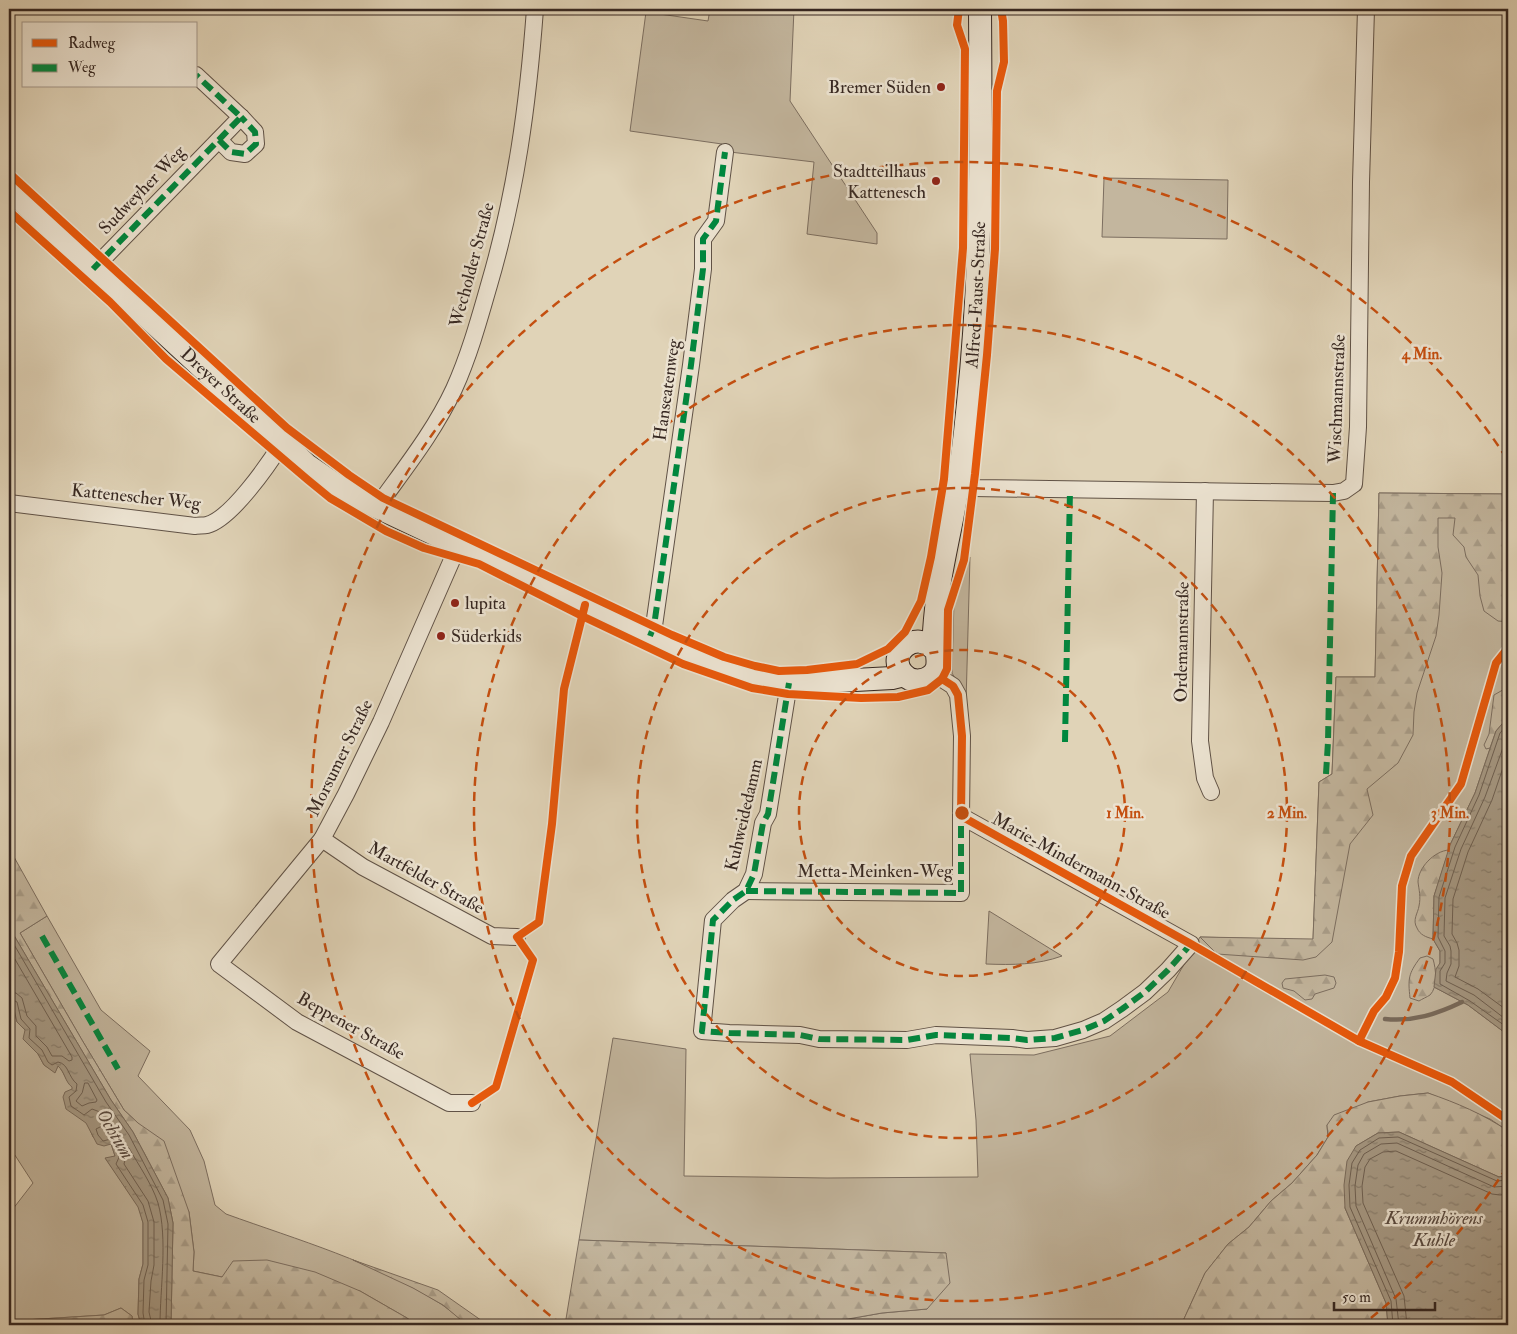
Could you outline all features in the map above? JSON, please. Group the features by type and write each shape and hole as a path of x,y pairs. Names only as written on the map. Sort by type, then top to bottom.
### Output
{"street":[{"name":"Wecholder Straße","path":"377,507 437,421 453,390 478,324 495,266 514,185 530,82 535,9"},
{"name":"Alfred-Faust-Straße","path":"901,667 900,653 906,644 929,654 940,578 959,485 974,344 978,256 980,9"},
{"name":"Wischmannstraße","path":"959,485 973,488 1333,493 1344,490 1354,484 1358,419 1361,182 1366,9"},
{"path":"198,77 255,132 256,144 245,154 231,152 219,140"},
{"name":"Sudweyher Weg","path":"93,269 241,117"},
{"name":"Hanseatenweg","path":"650,636 655,617 691,365 703,269 703,240 716,221 725,152"},
{"name":"Dreyer Straße","path":"9,189 93,269 307,465 336,485 377,507 438,534 458,546"},
{"name":"Kattenescher Weg","path":"9,503 195,526 208,525 227,513 242,498 282,443"},
{"name":"Ordemannstraße","path":"1205,492 1200,740 1205,778 1211,792"},
{"path":"458,546 688,654 771,682 822,681 888,665 901,667 910,679 920,680 929,678 929,654"},
{"name":"Morsumer Straße","path":"219,964 322,839 381,722 458,546"},
{"path":"929,654 942,679 953,686 958,695 962,736 961,816"},
{"name":"Kuhweidedamm","path":"702,1031 713,920 733,900 746,891 754,874 763,823 768,814 789,683"},
{"name":"Metta-Meinken-Weg","path":"746,891 961,893 961,816"},
{"name":"Marie-Mindermann-Straße","path":"702,1031 800,1035 829,1039 908,1040 936,1035 1027,1040 1055,1038 1083,1030 1104,1021 1122,1009 1145,992 1191,944 961,816"},
{"name":"Martfelder Straße","path":"322,839 363,867 492,936 517,937"},
{"name":"Beppener Straße","path":"219,964 297,1022 449,1103 472,1103"}],"green space":[{"path":"710,9 794,9 790,101 877,233 877,244 807,234 814,162 730,152 722,144 630,131 646,12 708,21"},
{"path":"1104,178 1228,180 1227,239 1102,237"},
{"path":"1379,493 1508,494 1508,717 1496,731 1475,793 1450,845 1434,896 1433,939 1440,951 1440,963 1434,987 1468,1005 1508,1035 1508,1131 1490,1119 1428,1093 1368,1102 1327,1125 1328,1137 1317,1155 1292,1183 1271,1201 1249,1227 1228,1244 1205,1273 1183,1321 1179,1325 829,1325 831,1322 882,1313 927,1309 946,1253 579,1240 613,1038 686,1049 684,1176 827,1178 978,1177 976,1120 970,1054 1034,1055 1110,1036 1168,992 1200,937 1313,940 1319,782 1332,774 1336,677 1375,677"},
{"path":"1379,493 1508,494 1508,622 1498,621 1484,611 1478,575 1466,557 1464,547 1453,535 1455,518 1438,518 1438,547 1442,573 1439,615 1436,636 1417,693 1413,735 1398,763 1367,789 1373,815 1350,844 1332,942 1316,957 1303,960 1217,954 1200,937 1313,939 1319,782 1332,774 1336,677 1375,677"},
{"path":"966,557 970,557 966,703 952,673 954,600"},
{"path":"1508,687 1508,717 1496,731 1490,748 1486,749 1484,745 1489,734 1494,695"},
{"path":"9,848 47,916 20,933 124,1110 138,1123 164,1141 189,1212 194,1252 193,1271 222,1277 233,1261 267,1260 315,1272 360,1291 416,1325 171,1325 173,1223 168,1198 133,1132 111,1100 9,927"},
{"path":"1449,850 1434,896 1433,939 1422,934 1416,925 1415,919 1420,900 1418,882 1421,871 1428,861 1438,853"},
{"path":"989,911 1062,956 1025,964 986,964"},
{"path":"47,916 101,1010 150,1051 138,1076 190,1130 204,1161 215,1205 226,1214 336,1253 390,1276 441,1304 467,1325 416,1325 360,1291 222,1277 193,1271 194,1252 189,1212 138,1123 124,1110 20,933"},
{"path":"1427,956 1433,959 1435,983 1433,992 1419,1001 1410,998 1410,977 1413,968 1420,958"},
{"path":"1325,975 1334,977 1336,983 1334,988 1315,994 1312,999 1305,1000 1294,991 1283,988 1282,983 1285,979"},
{"path":"9,1002 13,1004 17,1022 26,1030 24,1039 38,1054 44,1065 55,1072 58,1066 73,1087 93,1137 111,1143 115,1156 106,1159 139,1207 143,1223 143,1264 139,1279 138,1314 141,1325 133,1325 132,1316 121,1308 104,1315 9,1321 9,1214 33,1183 9,1146"},
{"path":"1428,1093 1470,1109 1508,1131 1508,1175 1499,1177 1399,1132 1378,1133 1356,1146 1345,1208 1386,1303 1388,1325 1179,1325 1183,1321 1205,1273 1228,1244 1249,1227 1271,1201 1292,1183 1317,1155 1328,1137 1327,1125 1334,1115 1368,1102"},
{"path":"579,1240 946,1253 950,1283 927,1309 882,1313 831,1322 829,1325 565,1325"},
{"path":"353,1260 438,1290 485,1323 505,1325 467,1325 443,1305 413,1288"},
{"path":"121,1308 132,1316 133,1325 9,1325 9,1321 104,1315"}],"water":[{"path":"1508,717 1508,1035 1468,1005 1434,987 1436,969 1440,963 1440,951 1433,939 1434,896 1450,845 1475,793 1496,731"},
{"name":"Ochtum","path":"9,927 111,1100 133,1132 168,1198 173,1223 171,1325 141,1325 138,1314 139,1279 143,1264 143,1223 138,1207 105,1158 115,1156 111,1144 104,1146 97,1144 86,1123 66,1109 63,1097 65,1092 72,1089 72,1087 58,1066 55,1073 44,1065 38,1054 23,1039 25,1030 17,1022 13,1005 9,1002"},
{"name":"Krummhörens Kuhle","path":"1399,1132 1499,1177 1508,1175 1508,1325 1388,1325 1386,1303 1345,1208 1344,1185 1347,1161 1356,1146 1378,1133"}],"waterway":[{"path":"1385,1019 1395,1020 1425,1016 1462,1002"}],"marked path":[{"path":"93,269 241,117 198,77"},
{"path":"219,140 231,152 245,154 256,144 255,132 241,117"},
{"path":"650,636 654,626 691,365 703,269 703,239 716,221 725,152"},
{"path":"1065,742 1070,490"},
{"path":"1326,774 1333,493"},
{"path":"789,683 768,814 763,823 754,874 746,891 733,900 713,920 702,1031 800,1035 819,1039 907,1040 936,1035 1027,1040 1055,1038 1083,1030 1104,1021 1122,1009 1145,992 1191,944"},
{"path":"746,891 961,893 961,816"},
{"path":"42,936 118,1069"}],"cycle path":[{"path":"9,173 287,428 383,498 672,635 724,657 779,671 807,670 857,664 888,649 905,632 921,601 931,557 944,479 963,248 965,49 957,25 959,9"},
{"path":"9,211 110,302 166,359 308,480 330,498 386,531 424,548 479,564 683,664 752,688 788,694 861,698 898,697 928,690 942,679 947,669 948,610 964,560 987,355 995,249 997,91 1004,62 1001,9"},
{"path":"472,1103 496,1087 533,960 517,937 539,922 552,824 564,689 585,605"},
{"path":"1359,1041 1374,1011 1386,997 1395,978 1399,952 1402,886 1411,856 1461,784 1496,663 1508,648"},
{"path":"942,679 953,686 958,695 962,736 961,816 1191,944 1359,1041 1452,1082 1508,1120"}],"place":[{"name":"Bremer Süden","path":"941,87"},
{"name":"Stadtteilhaus Kattenesch","path":"936,181"},
{"name":"lupita","path":"455,603"},
{"name":"Süderkids","path":"441,636"}]}
